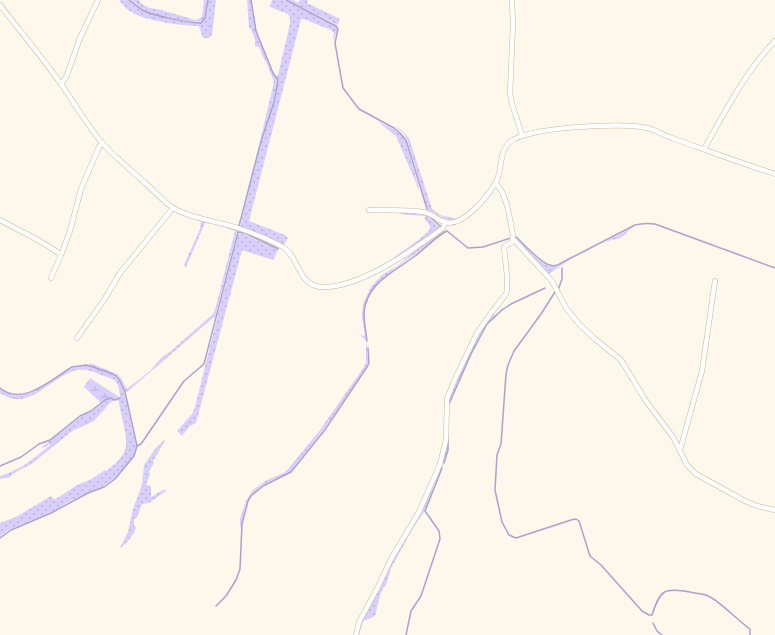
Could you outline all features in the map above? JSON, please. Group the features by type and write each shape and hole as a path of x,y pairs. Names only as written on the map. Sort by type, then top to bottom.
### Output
{"street":[{"path":"61,85 80,38 98,0"},
{"path":"512,0 513,24 510,93 522,135"},
{"path":"0,5 61,85 102,143 173,208 190,216 241,229 282,246 290,253 305,278 314,285 320,287 348,283 389,264 433,236 443,228 445,223"},
{"path":"704,149 754,64 775,41"},
{"path":"369,210 422,211 433,214 445,223 468,216 496,184 507,146 510,142 522,135 558,128 635,126 653,130 775,174"},
{"path":"51,278 70,231 81,189 102,143"},
{"path":"356,635 359,622 391,559 420,512 438,469 446,440 446,408 449,393 477,333 506,294 507,276 504,247 513,239 514,236 504,196 500,187 496,184"},
{"path":"77,338 104,300 120,272 173,208"},
{"path":"0,220 30,234 61,255"},
{"path":"513,239 552,281 566,308 579,324 621,360 640,392 668,430 687,465 696,474 744,501 775,510"},
{"path":"680,450 702,371 715,281"}],"green space":[{"path":"119,0 128,0 141,10 158,16 184,22 198,23 203,22 207,13 208,0 216,0 212,35 209,38 203,38 199,26 166,23 141,17 128,10"},
{"path":"130,0 139,0 142,4 149,8 196,20 202,17 204,0 207,0 206,13 203,21 198,22 183,20 146,11"},
{"path":"247,0 251,0 256,31 277,80 273,102 260,141 274,82 259,47 255,46 255,39 251,29 249,28"},
{"path":"272,0 284,0 336,26 338,29 333,41 334,33 331,30 301,19 249,221 285,235 288,238 284,245 240,227 261,141 274,102 279,80 276,76 278,75 290,24 288,14 270,7"},
{"path":"287,0 293,0 298,3 300,0 308,0 307,3 340,19 338,25"},
{"path":"377,121 396,131 405,139 420,192 396,136"},
{"path":"395,126 409,138 432,209 440,215 457,219 448,220 428,210 407,139"},
{"path":"400,212 418,213 429,216 429,218 440,228 390,261 424,235 430,228 429,224 425,220 425,216 400,214"},
{"path":"429,216 438,220 443,224 443,226 433,218"},
{"path":"201,220 242,230 280,247 279,249 245,232 237,231 215,317 126,392 121,381 116,375 89,365 90,363 117,374 127,389 150,371 162,357 171,351 213,314 215,310 235,231 216,224 205,223 186,267 184,265 200,229"},
{"path":"630,229 621,238 600,244"},
{"path":"445,230 437,238 386,275 377,283 370,293 365,303 364,315 367,342 348,321 361,335 365,336 362,317 363,304 371,287 382,275 397,266 427,240"},
{"path":"238,234 244,234 278,250 273,260 242,250 196,423 190,426 182,436 177,431 192,414 195,407"},
{"path":"515,238 519,241 546,265 556,266 572,259 548,275 514,239"},
{"path":"494,309 495,317 487,324 481,333 449,402 448,450 443,464 447,440 447,399 472,343"},
{"path":"366,344 368,363 363,372 323,430 290,472 262,485 247,501 240,529 240,519 246,501 253,490 267,480 284,473 289,468 320,430 364,367 366,362"},
{"path":"86,366 93,367 110,374 120,382 124,392 136,446 134,456 115,478 103,486 70,501 51,512 10,529 0,536 0,523 16,517 51,496 56,499 77,485 92,479 105,470 106,471 123,455 126,446 126,436 118,399 120,398 119,389 117,383 112,379 88,370 77,370 67,373 40,391 21,399 11,398 0,393 0,389 9,394 19,396 28,394 73,368"},
{"path":"90,378 119,397 116,399 111,397 101,403 84,387"},
{"path":"113,398 115,400 110,403 94,421 72,431 33,463 10,477 0,479 0,476 21,467 39,454 50,445 49,444 43,448 42,447 80,417 91,412 105,401"},
{"path":"164,440 165,441 153,461 154,463 149,471 150,475 146,484 151,487 151,497 163,490 167,490 149,503 142,504 137,517 134,519 134,526 136,527 134,533 120,548 128,532 133,509 142,485 144,465 155,449"},
{"path":"441,466 424,512 413,528 391,568 386,585 380,595 375,616 363,621 359,635 356,635 358,626"}],"waterway":[{"path":"129,0 140,9 149,13 180,21 195,23 201,23 205,18 208,0"},
{"path":"239,226 261,141 274,102 278,80 273,73 256,31 251,0"},
{"path":"286,0 336,26 338,29 335,43 343,88 359,109 394,128 406,140 427,209"},
{"path":"429,216 441,227"},
{"path":"516,237 542,261 546,264 554,266 635,225 655,224 775,268"},
{"path":"367,341 364,313 366,303 375,286 382,279 415,256 438,236 447,231 468,248 483,247 511,238"},
{"path":"137,446 141,444 184,381 204,364 238,232 245,233 278,249"},
{"path":"558,290 562,279 562,268"},
{"path":"449,404 471,354 487,324 511,304 545,288"},
{"path":"555,292 514,351 506,374 501,444 497,455 495,490 502,522 509,535 516,538 576,519 579,521 590,556 601,565 642,611 652,615 661,595 669,590 704,594 718,602 750,629 750,635"},
{"path":"216,606 226,596 236,580 240,569 242,524 248,501 251,496 263,486 291,472 324,431 367,367 369,363 368,348"},
{"path":"0,388 9,393 28,393 46,384 72,367 86,365 110,373 116,376 120,381 125,392 137,446 134,456 115,479 104,487 88,493 51,513 11,530 0,538"},
{"path":"0,466 21,457 39,444 50,440 80,416 91,411 105,400 111,398 115,400 120,398"},
{"path":"444,463 448,450 448,438"},
{"path":"406,635 411,611 421,596 440,539 439,531 425,511 442,468"},
{"path":"653,623 657,631 662,635"}]}
